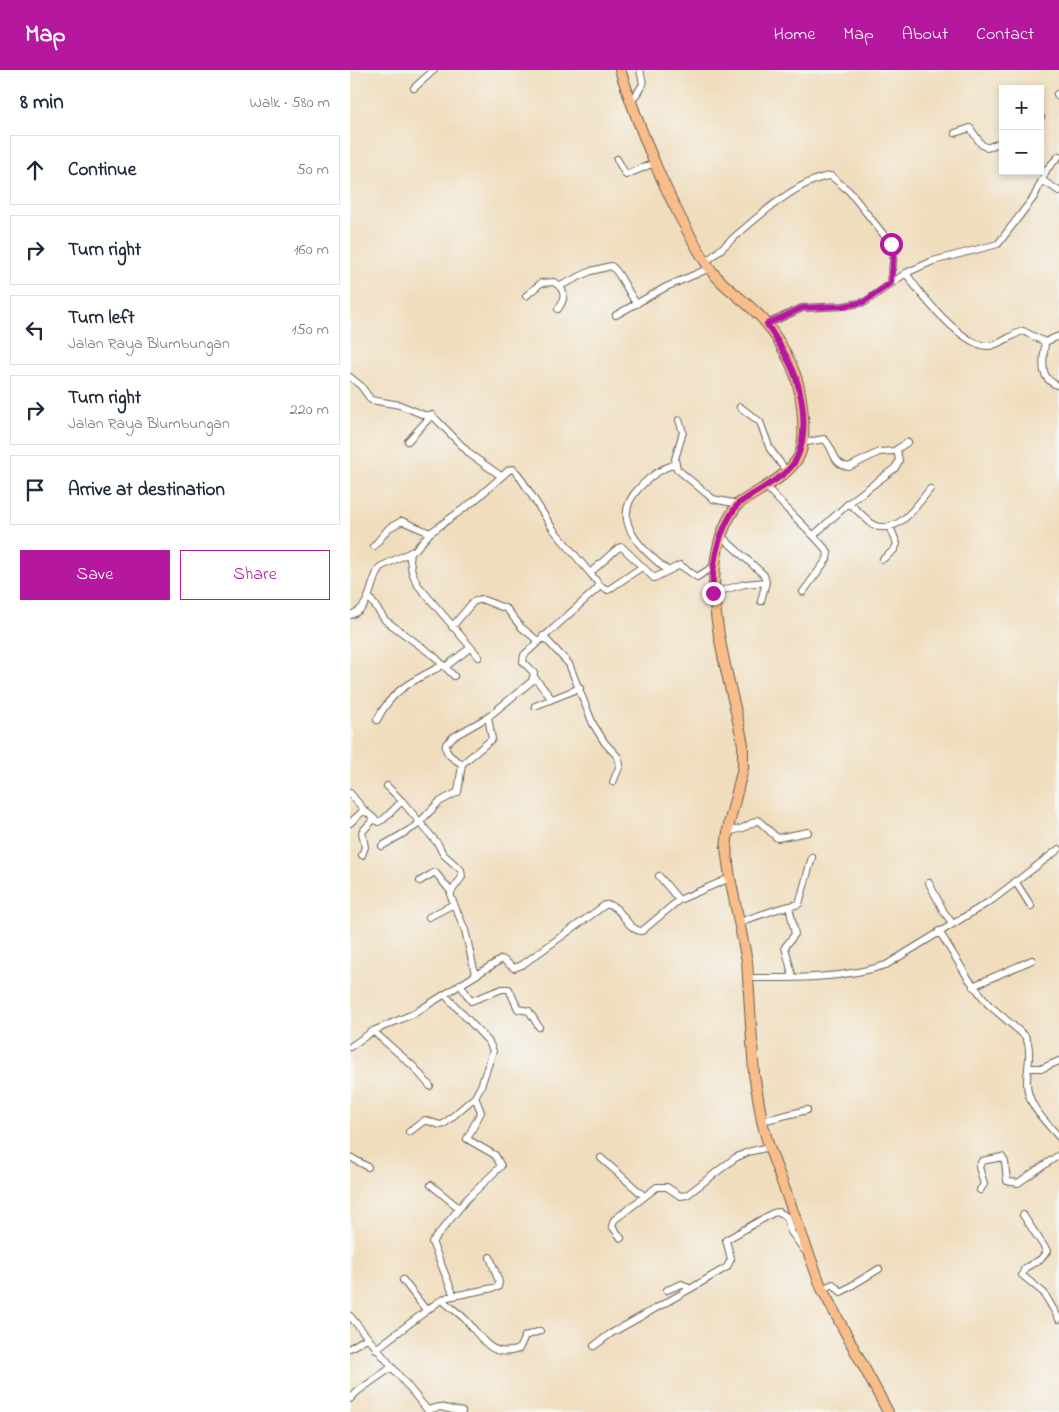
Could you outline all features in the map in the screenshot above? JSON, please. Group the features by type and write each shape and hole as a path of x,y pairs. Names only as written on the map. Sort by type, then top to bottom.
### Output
{"main road":[{"path":"620,70 669,199 708,265 722,283 767,324 796,378 800,398 801,454 787,472 738,504 721,536 713,567 713,593 743,745 743,768 726,848 749,978 754,1074 762,1121 769,1147 822,1289 888,1412"}],"street":[{"path":"414,88 434,70"},
{"path":"631,103 643,84 640,70"},
{"path":"955,133 970,128 987,148 999,143"},
{"path":"1044,172 1059,156"},
{"path":"617,159 626,175 654,163"},
{"path":"767,324 802,308 844,306 864,302 906,273 933,261 998,244 1034,197 1042,175"},
{"path":"1043,175 1059,191"},
{"path":"616,316 708,265 782,198 797,189 831,176 849,191 891,244 894,252 891,283"},
{"path":"560,286 591,270 611,266 617,270 628,292 637,304"},
{"path":"906,273 930,305 961,333 979,344 992,345 1023,331 1045,342 1059,336"},
{"path":"526,296 541,283 554,282 560,286 564,299 558,309"},
{"path":"1045,342 1044,375 1049,382 1059,386"},
{"path":"350,377 362,386 371,400 400,405 424,415 432,415 471,455 501,476"},
{"path":"740,407 760,422 770,449 787,472"},
{"path":"408,441 432,415"},
{"path":"675,464 683,432 679,420"},
{"path":"802,443 824,439 829,444 835,460 843,466 849,467 879,452 890,452 908,442"},
{"path":"814,535 849,502 895,468 900,461 897,449"},
{"path":"675,464 684,476 713,499 738,504"},
{"path":"668,572 643,548 631,532 626,515 626,506 637,490 654,473 675,464"},
{"path":"352,614 360,610 369,596 380,567 409,554 423,543 430,533 474,500 508,470 515,471 552,529 599,585 608,590 642,567"},
{"path":"766,486 782,506 814,535 829,555 803,592"},
{"path":"849,502 873,525 877,527 890,526 910,514 930,489"},
{"path":"374,546 389,528 402,521 430,533"},
{"path":"883,559 894,550 896,544 890,526"},
{"path":"721,536 764,575 766,582 762,601"},
{"path":"590,573 618,548 628,551 654,578 668,572 677,565 683,566 697,577 713,567"},
{"path":"409,554 417,584 479,657"},
{"path":"713,593 745,584 766,582"},
{"path":"550,698 534,677 534,672 522,659 540,638 599,585"},
{"path":"369,596 385,620 434,656 454,676"},
{"path":"452,627 473,602 481,598 507,609 520,627 540,638 569,664 593,724 605,743 618,757 620,765 613,782"},
{"path":"377,720 390,698 397,692 444,666 470,648"},
{"path":"462,764 448,755 445,750 446,744 453,737 488,717 532,681 534,677"},
{"path":"534,706 550,698 580,688"},
{"path":"462,764 492,739 488,717"},
{"path":"382,846 421,822 439,802 456,794 462,774 462,764"},
{"path":"388,786 421,822 438,844 443,854 461,870 462,877 451,892"},
{"path":"350,793 373,820 381,822 402,801"},
{"path":"350,823 364,810"},
{"path":"362,855 365,848 362,832 373,820"},
{"path":"728,832 743,828 758,820 777,838 808,832"},
{"path":"749,978 793,978 856,972 886,965 992,900 1059,849"},
{"path":"739,922 799,904 812,857"},
{"path":"420,881 435,872 451,892 467,939 475,974"},
{"path":"659,876 679,900"},
{"path":"350,1047 373,1032 413,1014 502,959 516,968 545,950 605,904 613,906 635,929 642,931 679,900 730,878"},
{"path":"1015,881 1031,906"},
{"path":"929,883 952,923"},
{"path":"429,917 454,904"},
{"path":"789,906 795,934 786,945 785,953 793,978"},
{"path":"939,931 973,986 995,1012 1025,1036 1028,1042 1030,1068 1027,1082 1032,1101 1042,1118 1059,1137"},
{"path":"973,986 1032,960"},
{"path":"460,984 471,1001 502,989 509,989 518,1009 529,1011 539,1027"},
{"path":"409,1132 427,1120 440,1125 444,1124 475,1097 488,1070 493,1054 493,1047 445,995"},
{"path":"373,1032 413,1066 430,1086"},
{"path":"1030,1068 1043,1068 1059,1061"},
{"path":"454,1296 432,1242 459,1208 501,1166 495,1155 467,1139 481,1112 475,1097"},
{"path":"762,1121 807,1110"},
{"path":"621,1238 612,1226 612,1223 644,1196 663,1186 680,1196 687,1195 735,1158 748,1152 769,1147"},
{"path":"980,1190 984,1184 979,1166 982,1161 1002,1157 1005,1162 1005,1175 1008,1180 1018,1183 1059,1155"},
{"path":"350,1157 368,1167"},
{"path":"600,1158 644,1196"},
{"path":"431,1185 459,1208"},
{"path":"594,1346 610,1334 709,1279 731,1262 725,1243 728,1238 773,1214 780,1212 786,1216 791,1232 809,1255"},
{"path":"1023,1215 1047,1250 1041,1259 1024,1268 1022,1275 1044,1293 1059,1319"},
{"path":"376,1349 426,1310 442,1300 498,1286 499,1282 490,1257"},
{"path":"822,1289 833,1284 840,1292 879,1270"},
{"path":"403,1280 426,1310"},
{"path":"667,1290 682,1284 690,1289"},
{"path":"442,1300 464,1318 482,1340 499,1352 510,1352 520,1349 525,1336 540,1331"},
{"path":"350,1316 428,1411 440,1407 462,1412"},
{"path":"350,1348 367,1338"},
{"path":"350,1399 358,1390 392,1367"}],"route":[{"path":"713,593 712,580 715,555 732,511 753,493 787,472 801,454 803,427 796,378 787,358 767,324 802,308 855,305 874,296 891,283 894,268 894,252 891,244"}]}
